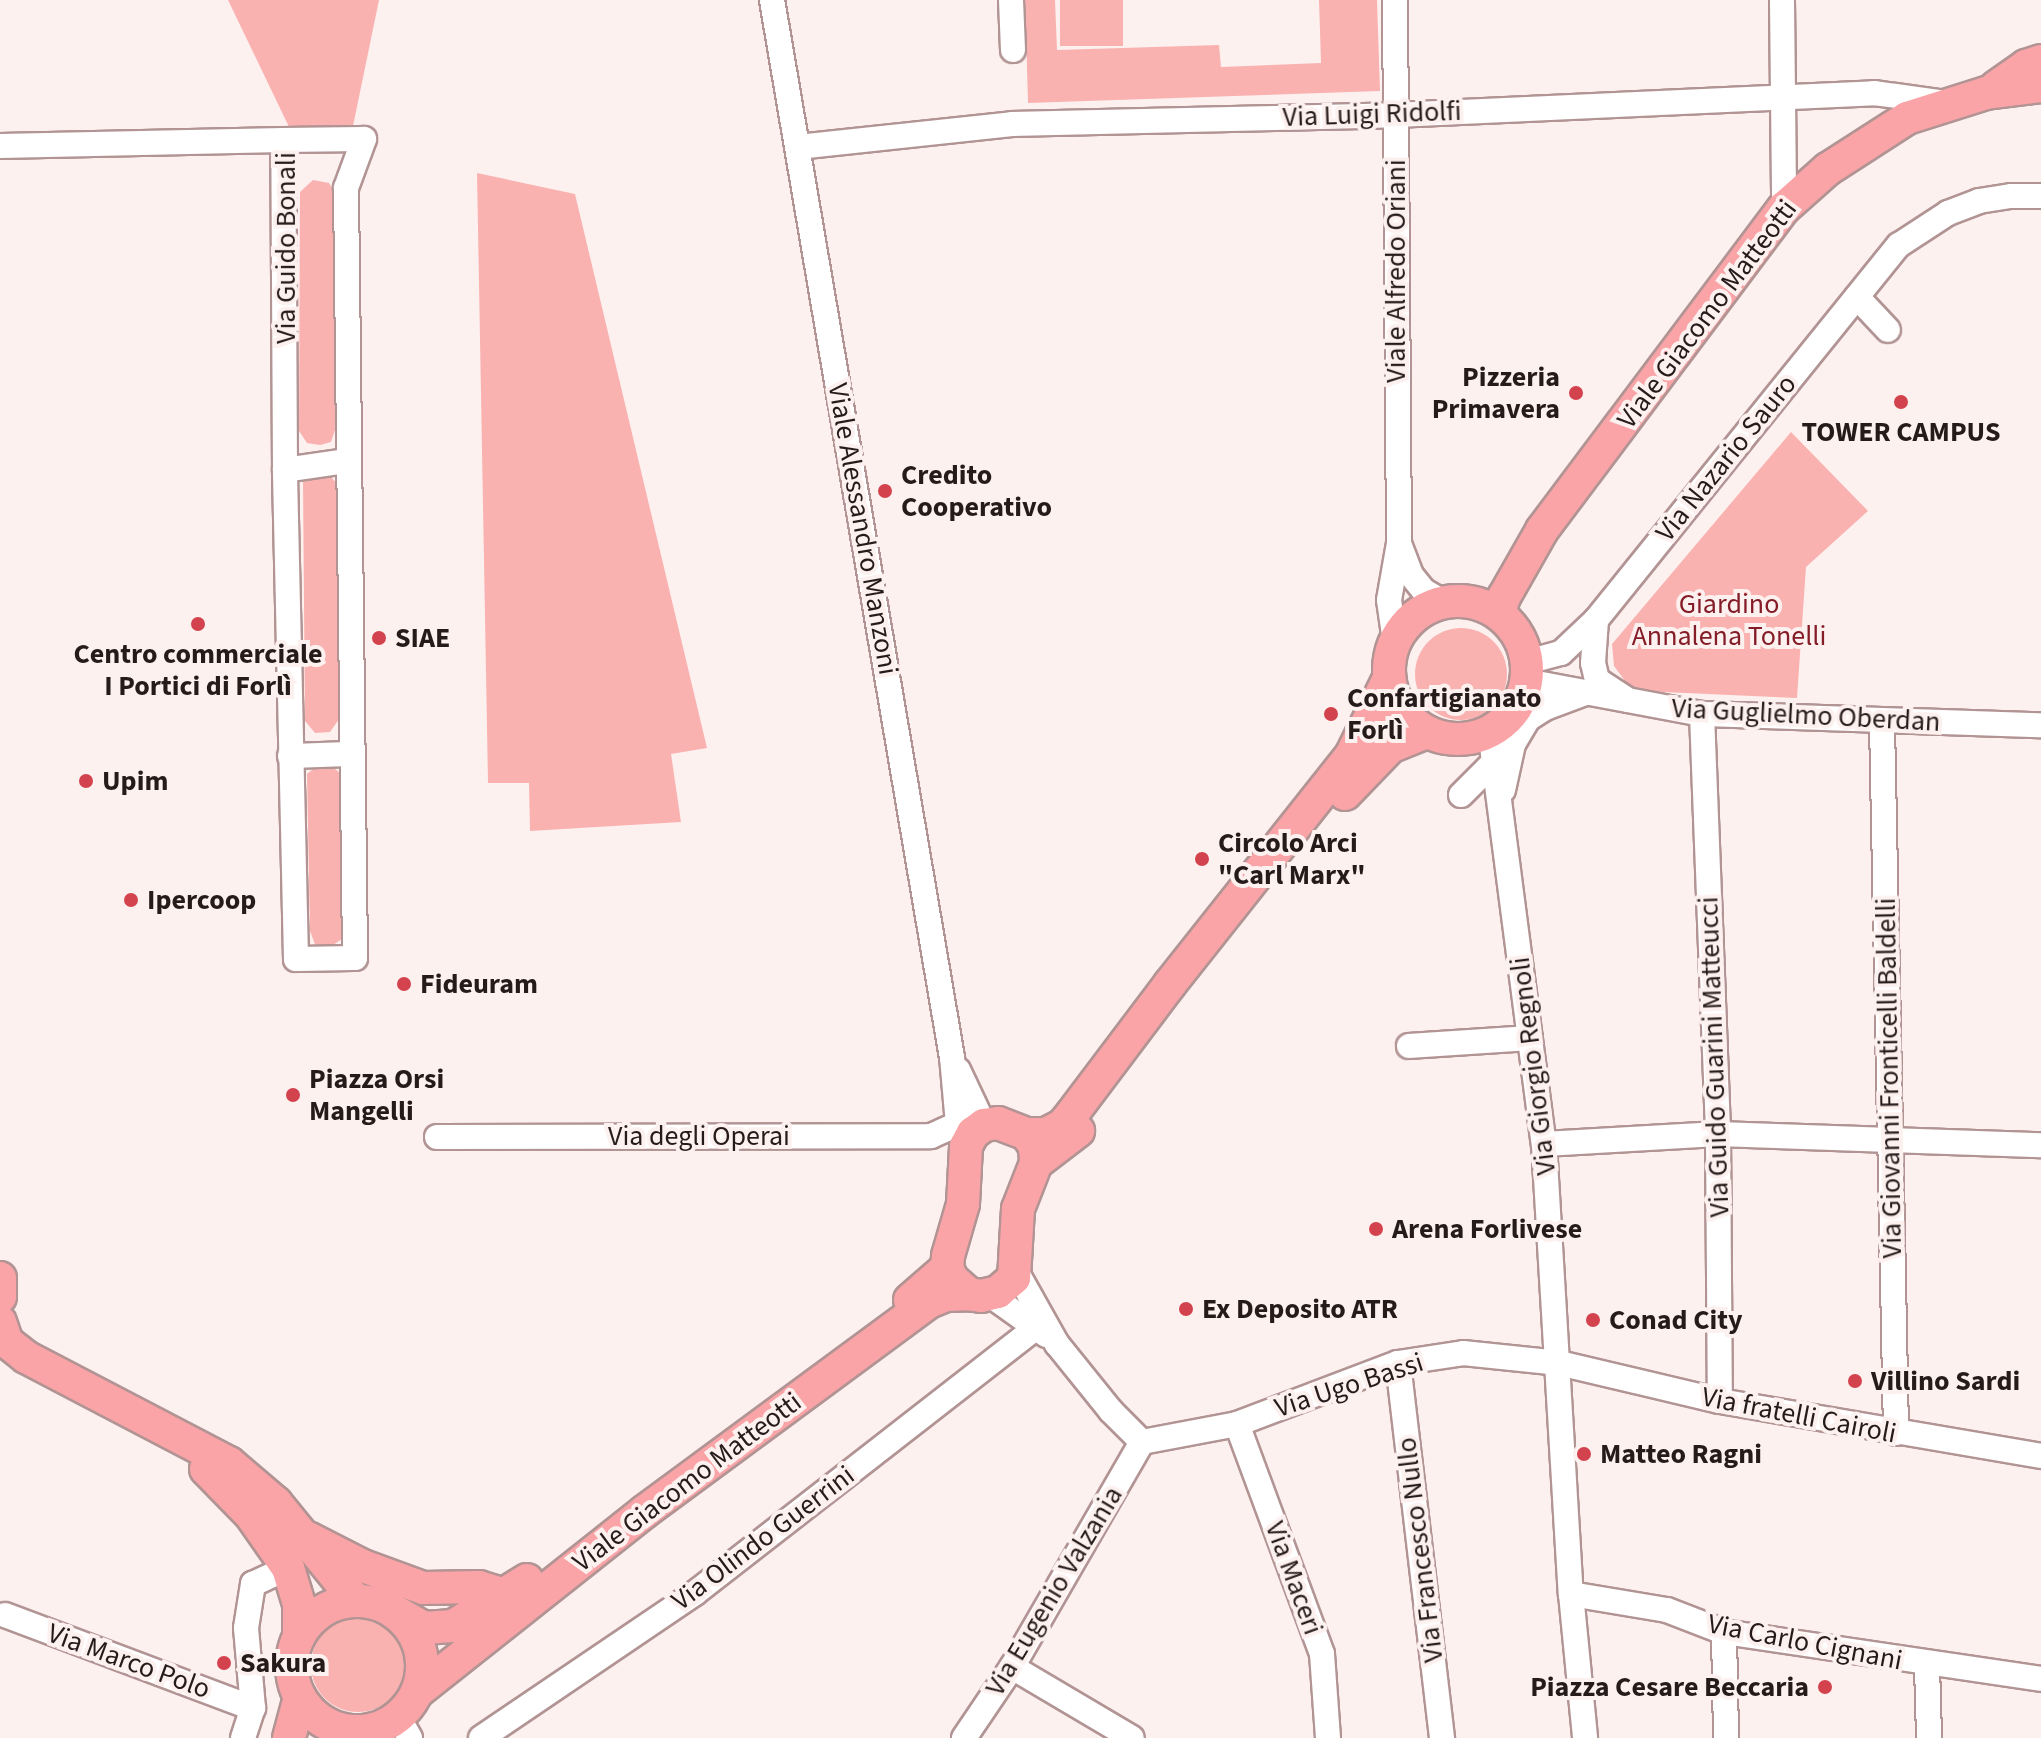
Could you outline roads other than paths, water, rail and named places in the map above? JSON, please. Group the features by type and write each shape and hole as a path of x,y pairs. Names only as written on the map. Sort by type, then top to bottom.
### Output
{"main road":[{"name":"Viale Giacomo Matteotti","path":"1986,93 2026,66 2041,61"},
{"name":"Viale Giacomo Matteotti","path":"1499,614 1504,597 1542,530 1784,208 1854,150 1907,118 1986,93 2041,86"},
{"name":"Viale Giacomo Matteotti","path":"1450,601 1485,584 1542,530"},
{"path":"1032,1149 998,1123 969,1132 963,1204 947,1268 959,1288 979,1294 1007,1286 1016,1271 1018,1209 1032,1149 1046,1134 1062,1126 1072,1114 1170,984 1351,756 1389,678 1395,642 1414,616 1450,601 1479,604 1499,614 1514,630 1526,672 1514,711 1492,747 1427,732 1400,708 1389,678"},
{"path":"1032,1149 1086,1124 1366,769 1390,747 1427,732"},
{"name":"Viale Giacomo Matteotti","path":"389,1608 424,1628 453,1626 506,1595 834,1358 947,1268"},
{"path":"0,1278 0,1297"},
{"name":"Viale Giacomo Matteotti","path":"408,1716 644,1512 929,1302 946,1295 979,1294"},
{"path":"0,1322 7,1342 26,1357 229,1463 276,1503 297,1534 355,1600"},
{"path":"0,1356 87,1408 213,1473 251,1515 288,1568 299,1604 299,1636 292,1666 300,1697 308,1708 331,1725 356,1734 408,1716 422,1677 419,1645 402,1618 389,1608 355,1600 341,1602 316,1615 299,1636"},
{"path":"297,1534 363,1566 423,1588 479,1587 506,1595"},
{"path":"289,1738 300,1697"}],"street":[{"name":"Viale Alessandro Manzoni","path":"772,0 952,1057 969,1132"},
{"path":"1011,0 1013,50"},
{"name":"Viale Alfredo Oriani","path":"1395,0 1399,543 1389,600 1395,642"},
{"path":"1782,0 1784,208"},
{"name":"Via Luigi Ridolfi","path":"798,147 1012,124 1395,115 1874,93 1947,103"},
{"name":"Via Guido Bonali","path":"364,139 346,188 347,461 355,958 296,959 285,470 283,140 364,139"},
{"path":"0,146 283,140"},
{"name":"Via Nazario Sauro","path":"1526,672 1561,653 1596,620 1899,245 1948,213 1979,201 2041,196"},
{"path":"1857,297 1888,330"},
{"path":"285,470 347,461"},
{"name":"Viale Alfredo Oriani","path":"1399,543 1411,575 1424,591 1450,601"},
{"path":"1596,620 1593,663 1597,680 1628,700"},
{"name":"Via Guglielmo Oberdan","path":"1526,672 1590,692 1702,714 2041,725"},
{"path":"1500,804 1513,744 1528,719 1545,708 1590,692"},
{"name":"Via Guido Guarini Matteucci","path":"1702,714 1718,1134 1720,1401"},
{"name":"Via Giovanni Fronticelli Baldelli","path":"1882,722 1896,1433"},
{"path":"1461,795 1492,747"},
{"name":"Via Giorgio Regnoli","path":"1492,747 1544,1144 1571,1594 1585,1738"},
{"path":"290,756 350,754"},
{"path":"1409,1046 1530,1038"},
{"name":"Via degli Operai","path":"437,1137 931,1136 969,1132"},
{"path":"1544,1144 1718,1134 2041,1145"},
{"path":"1016,1271 1057,1344 1111,1411 1142,1442"},
{"path":"979,1294 1037,1327 1057,1344"},
{"name":"Via Olindo Guerrini","path":"481,1738 695,1593 1037,1327"},
{"name":"Via Ugo Bassi","path":"1142,1442 1237,1424 1398,1363 1463,1353 1559,1363"},
{"name":"Via Francesco Nullo","path":"1398,1363 1442,1738"},
{"name":"Via fratelli Cairoli","path":"1559,1363 1720,1401 2041,1456"},
{"name":"Via Maceri","path":"1237,1424 1322,1654 1328,1738"},
{"name":"Via Eugenio Valzania","path":"964,1738 1012,1667 1142,1442"},
{"path":"243,1738 253,1708 246,1628 253,1584 288,1568"},
{"name":"Via Carlo Cignani","path":"1571,1594 1667,1610 1724,1632 1927,1665 2041,1679"},
{"name":"Via Marco Polo","path":"5,1615 253,1708"},
{"path":"1724,1632 1726,1738"},
{"path":"1927,1665 1929,1738"},
{"path":"1012,1667 1132,1738"}],"place":[{"name":"Pizzeria Primavera","path":"1576,393"},
{"name":"TOWER CAMPUS","path":"1901,402"},
{"name":"Credito Cooperativo","path":"885,491"},
{"name":"Centro commerciale I Portici di Forlì","path":"198,624"},
{"name":"SIAE","path":"379,638"},
{"name":"Confartigianato Forlì","path":"1331,714"},
{"name":"Upim","path":"86,781"},
{"name":"Circolo Arci \"Carl Marx\"","path":"1202,859"},
{"name":"Ipercoop","path":"131,900"},
{"name":"Fideuram","path":"404,984"},
{"name":"Piazza Orsi Mangelli","path":"293,1095"},
{"name":"Arena Forlivese","path":"1376,1229"},
{"name":"Ex Deposito ATR","path":"1186,1309"},
{"name":"Conad City","path":"1593,1320"},
{"name":"Villino Sardi","path":"1855,1381"},
{"name":"Matteo Ragni","path":"1584,1454"},
{"name":"Sakura","path":"224,1663"},
{"name":"Piazza Cesare Beccaria","path":"1825,1687"}],"park label":[{"name":"Giardino Annalena Tonelli","path":"1729,620"}]}
